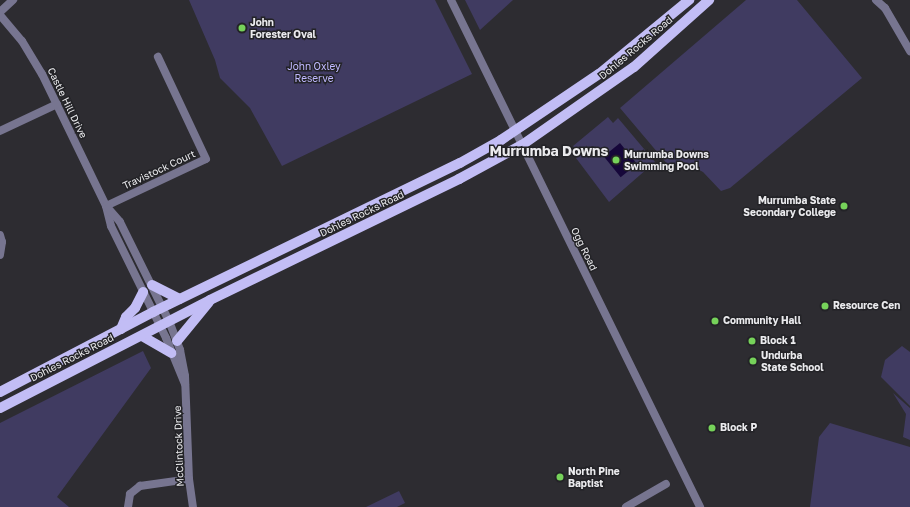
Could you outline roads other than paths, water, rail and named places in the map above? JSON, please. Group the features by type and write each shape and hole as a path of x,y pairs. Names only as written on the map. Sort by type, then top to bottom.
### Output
{"main road":[{"name":"Dohles Rocks Road","path":"0,392 180,299 460,163 516,132 616,62 689,0"},
{"name":"Dohles Rocks Road","path":"0,408 210,300 459,179 522,145 634,67 709,0"},
{"path":"152,285 180,299"},
{"path":"121,329 126,317 138,304 143,292"},
{"path":"177,341 210,300"},
{"path":"142,336 172,353"}],"street":[{"path":"0,12 13,0"},
{"name":"Ogg Road","path":"451,0 700,507"},
{"path":"876,0 885,8 910,51"},
{"name":"Castle Hill Drive","path":"0,15 30,55 57,104 106,206 111,226 143,292 158,310"},
{"name":"Travistock Court","path":"106,206 206,159 158,57"},
{"path":"0,131 57,104"},
{"name":"Castle Hill Drive","path":"106,206 120,222 152,285 158,310"},
{"path":"0,235 2,242 0,254"},
{"name":"McClintock Drive","path":"158,310 184,384 188,412 189,479 194,507"},
{"name":"McClintock Drive","path":"164,324 177,341 186,376 184,384"},
{"path":"128,507 130,494 140,486 189,479"},
{"path":"626,507 666,484"}],"place":[{"name":"John Forester Oval","path":"242,28"},
{"name":"Murrumba Downs Swimming Pool","path":"616,160"},
{"name":"Murrumba State Secondary College","path":"844,206"},
{"name":"Resource Cen","path":"825,306"},
{"name":"Community Hall","path":"715,321"},
{"name":"Block 1","path":"752,341"},
{"name":"Undurba State School","path":"753,361"},
{"name":"Block P","path":"712,428"},
{"name":"North Pine Baptist","path":"560,477"}],"district":[{"name":"Murrumba Downs","path":"549,151"}],"park label":[{"name":"John Oxley Reserve","path":"314,72"}]}
